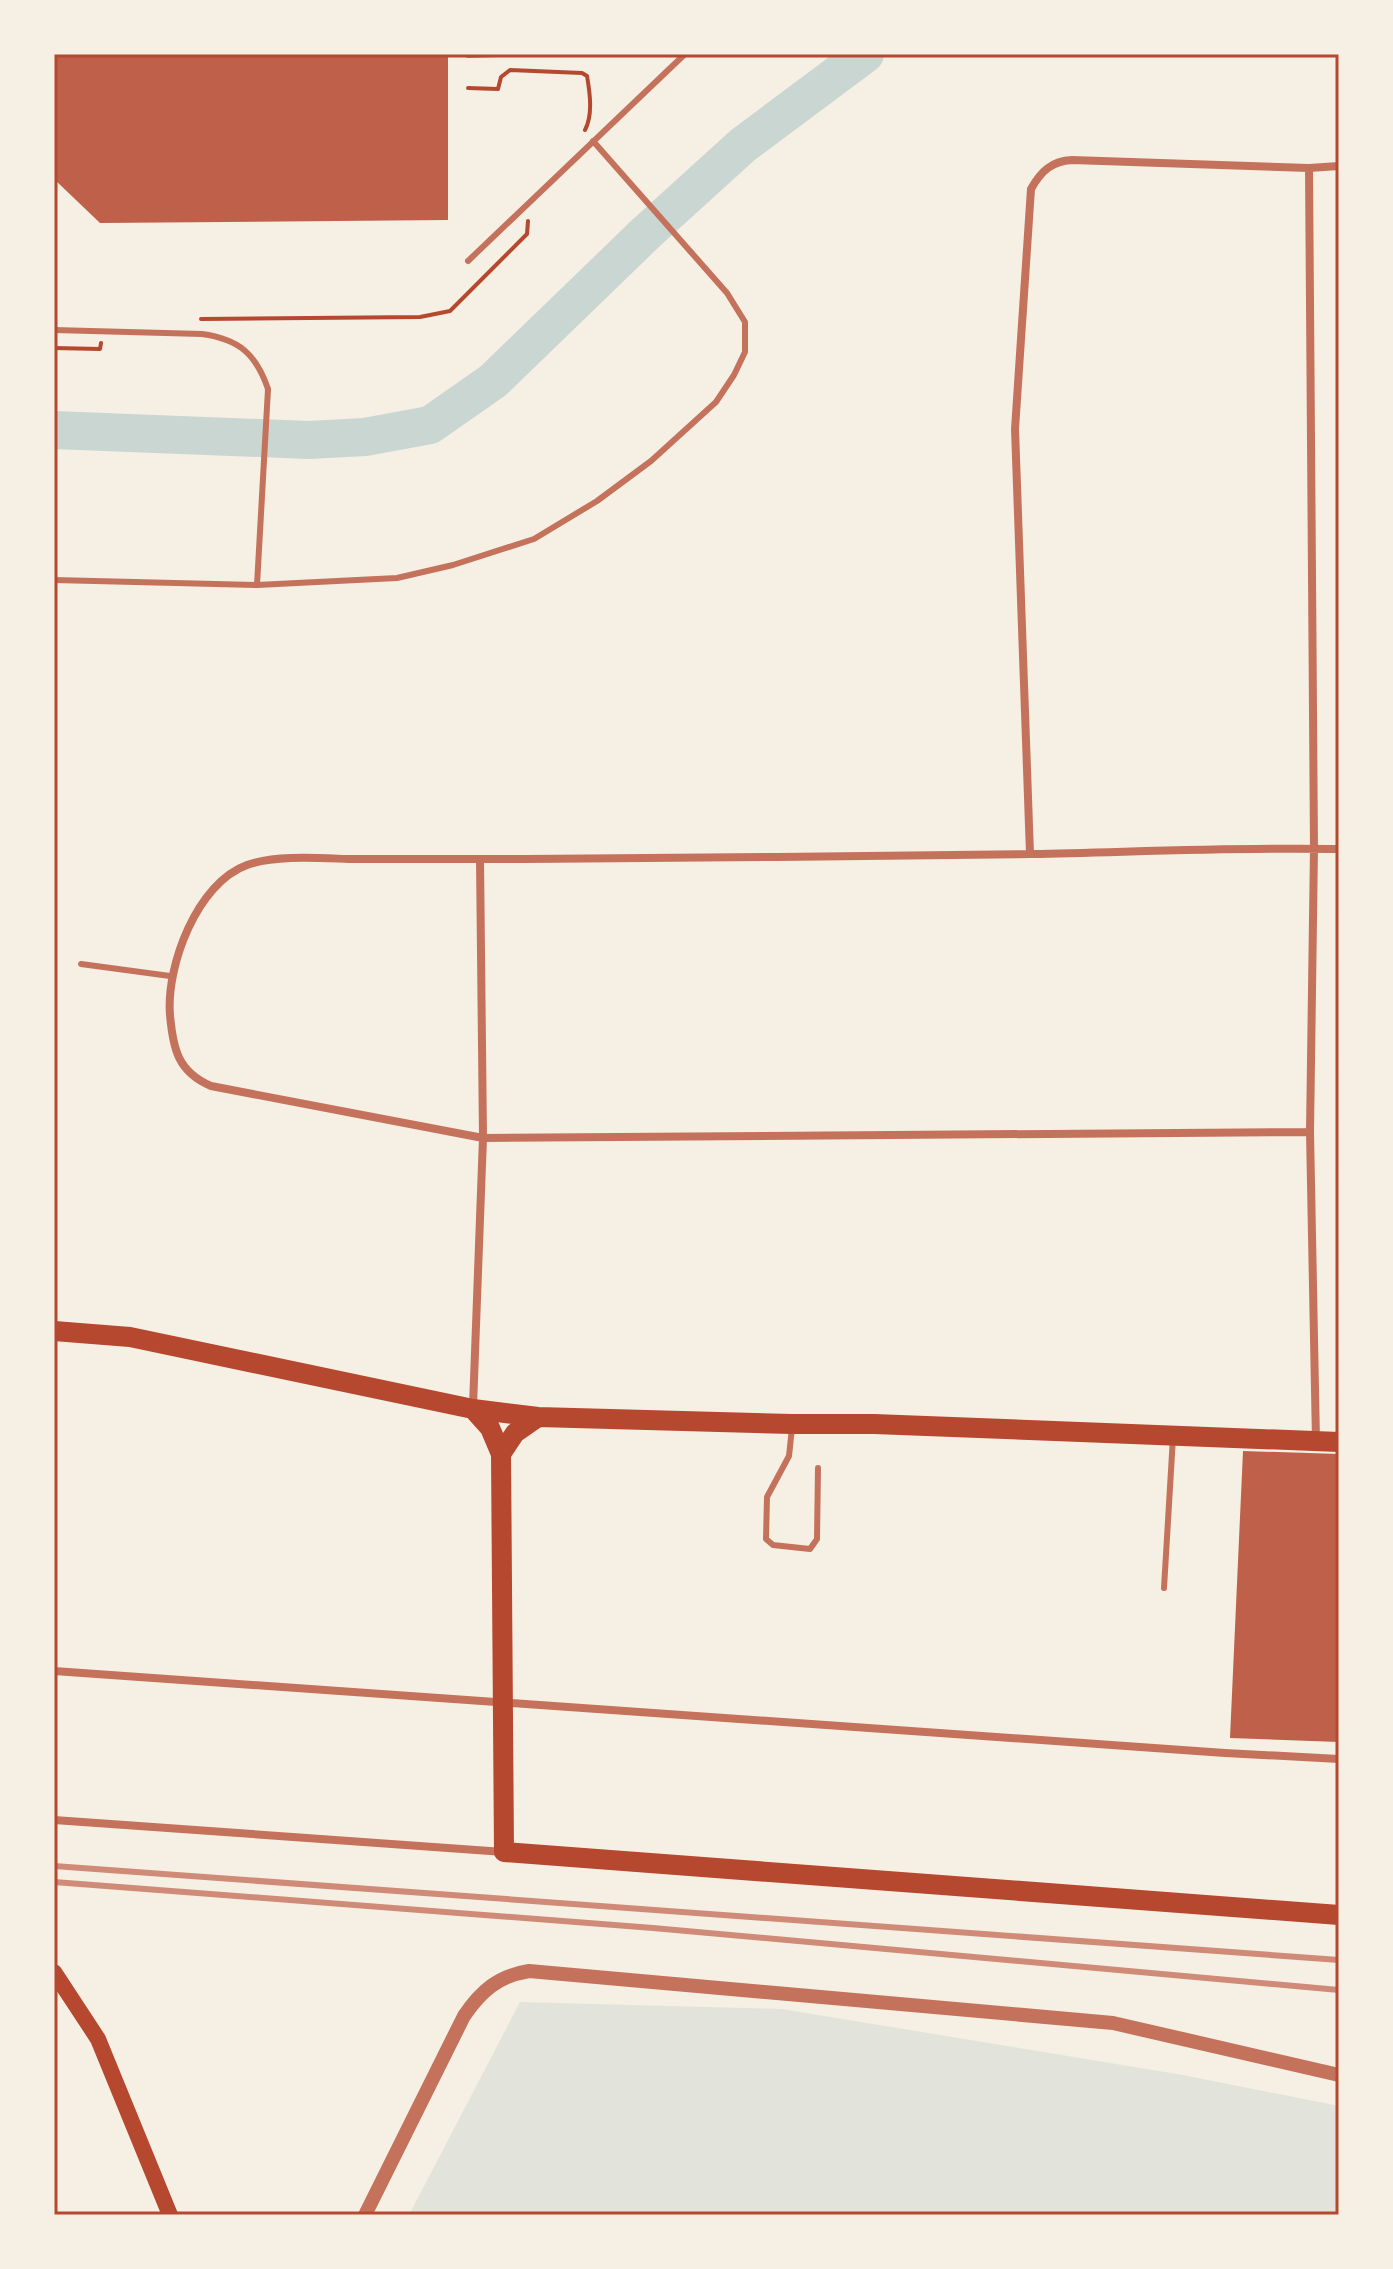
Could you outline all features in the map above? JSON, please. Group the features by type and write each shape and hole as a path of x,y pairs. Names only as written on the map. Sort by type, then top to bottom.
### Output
{"main road":[{"path":"54,1331 130,1337 473,1409 538,1417 874,1424 1339,1442"},
{"path":"473,1409 490,1428 501,1454 504,1852 1339,1915"},
{"path":"501,1454 515,1433 538,1417"},
{"path":"54,1972 98,2039 170,2215"}],"street":[{"path":"1030,854 1015,429 1031,189 1040,172 1061,160 1309,168 1339,166"},
{"path":"1309,168 1314,848 1310,1132 1316,1441"},
{"path":"1310,1132 483,1138 211,1086 196,1079 185,1070 178,1056 170,1014 170,976 190,925 211,891 226,876 248,865 296,858 480,859 1339,849"},
{"path":"473,1409 483,1138 480,859"},
{"path":"54,1671 1339,1759"},
{"path":"54,1820 504,1852"},
{"path":"365,2215 464,2016 476,1999 496,1981 509,1974 529,1971 1113,2023 1339,2075"}],"lane":[{"path":"468,55 498,54"},
{"path":"468,261 685,54"},
{"path":"54,580 257,585 397,578 534,539 597,501 651,461 716,402 745,352 745,322 727,293 593,141"},
{"path":"54,330 226,337 250,355 262,371 268,389 257,585"},
{"path":"81,964 170,976"},
{"path":"792,1424 789,1456 767,1497 766,1539 773,1545 810,1549 814,1546 817,1539 818,1468"},
{"path":"1164,1588 1173,1434"}],"path":[{"path":"468,88 498,89 501,77 510,70 582,73 587,76 590,91 589,122 583,133"},
{"path":"200,319 420,317 450,311 527,234 531,200"},
{"path":"54,348 100,349 101,332"}],"shaded area":[{"path":"520,2002 782,2009 1183,2075 1339,2106 1339,2215 409,2215"}],"building":[{"path":"54,54 448,54 448,220 100,223 54,179"},
{"path":"1243,1451 1339,1454 1339,1742 1230,1738"}],"waterway":[{"path":"54,430 309,440 365,437 430,425 493,381 646,233 743,145 865,54"}],"railway":[{"path":"54,1866 1339,1960"},
{"path":"54,1882 653,1928 1339,1990"}]}
